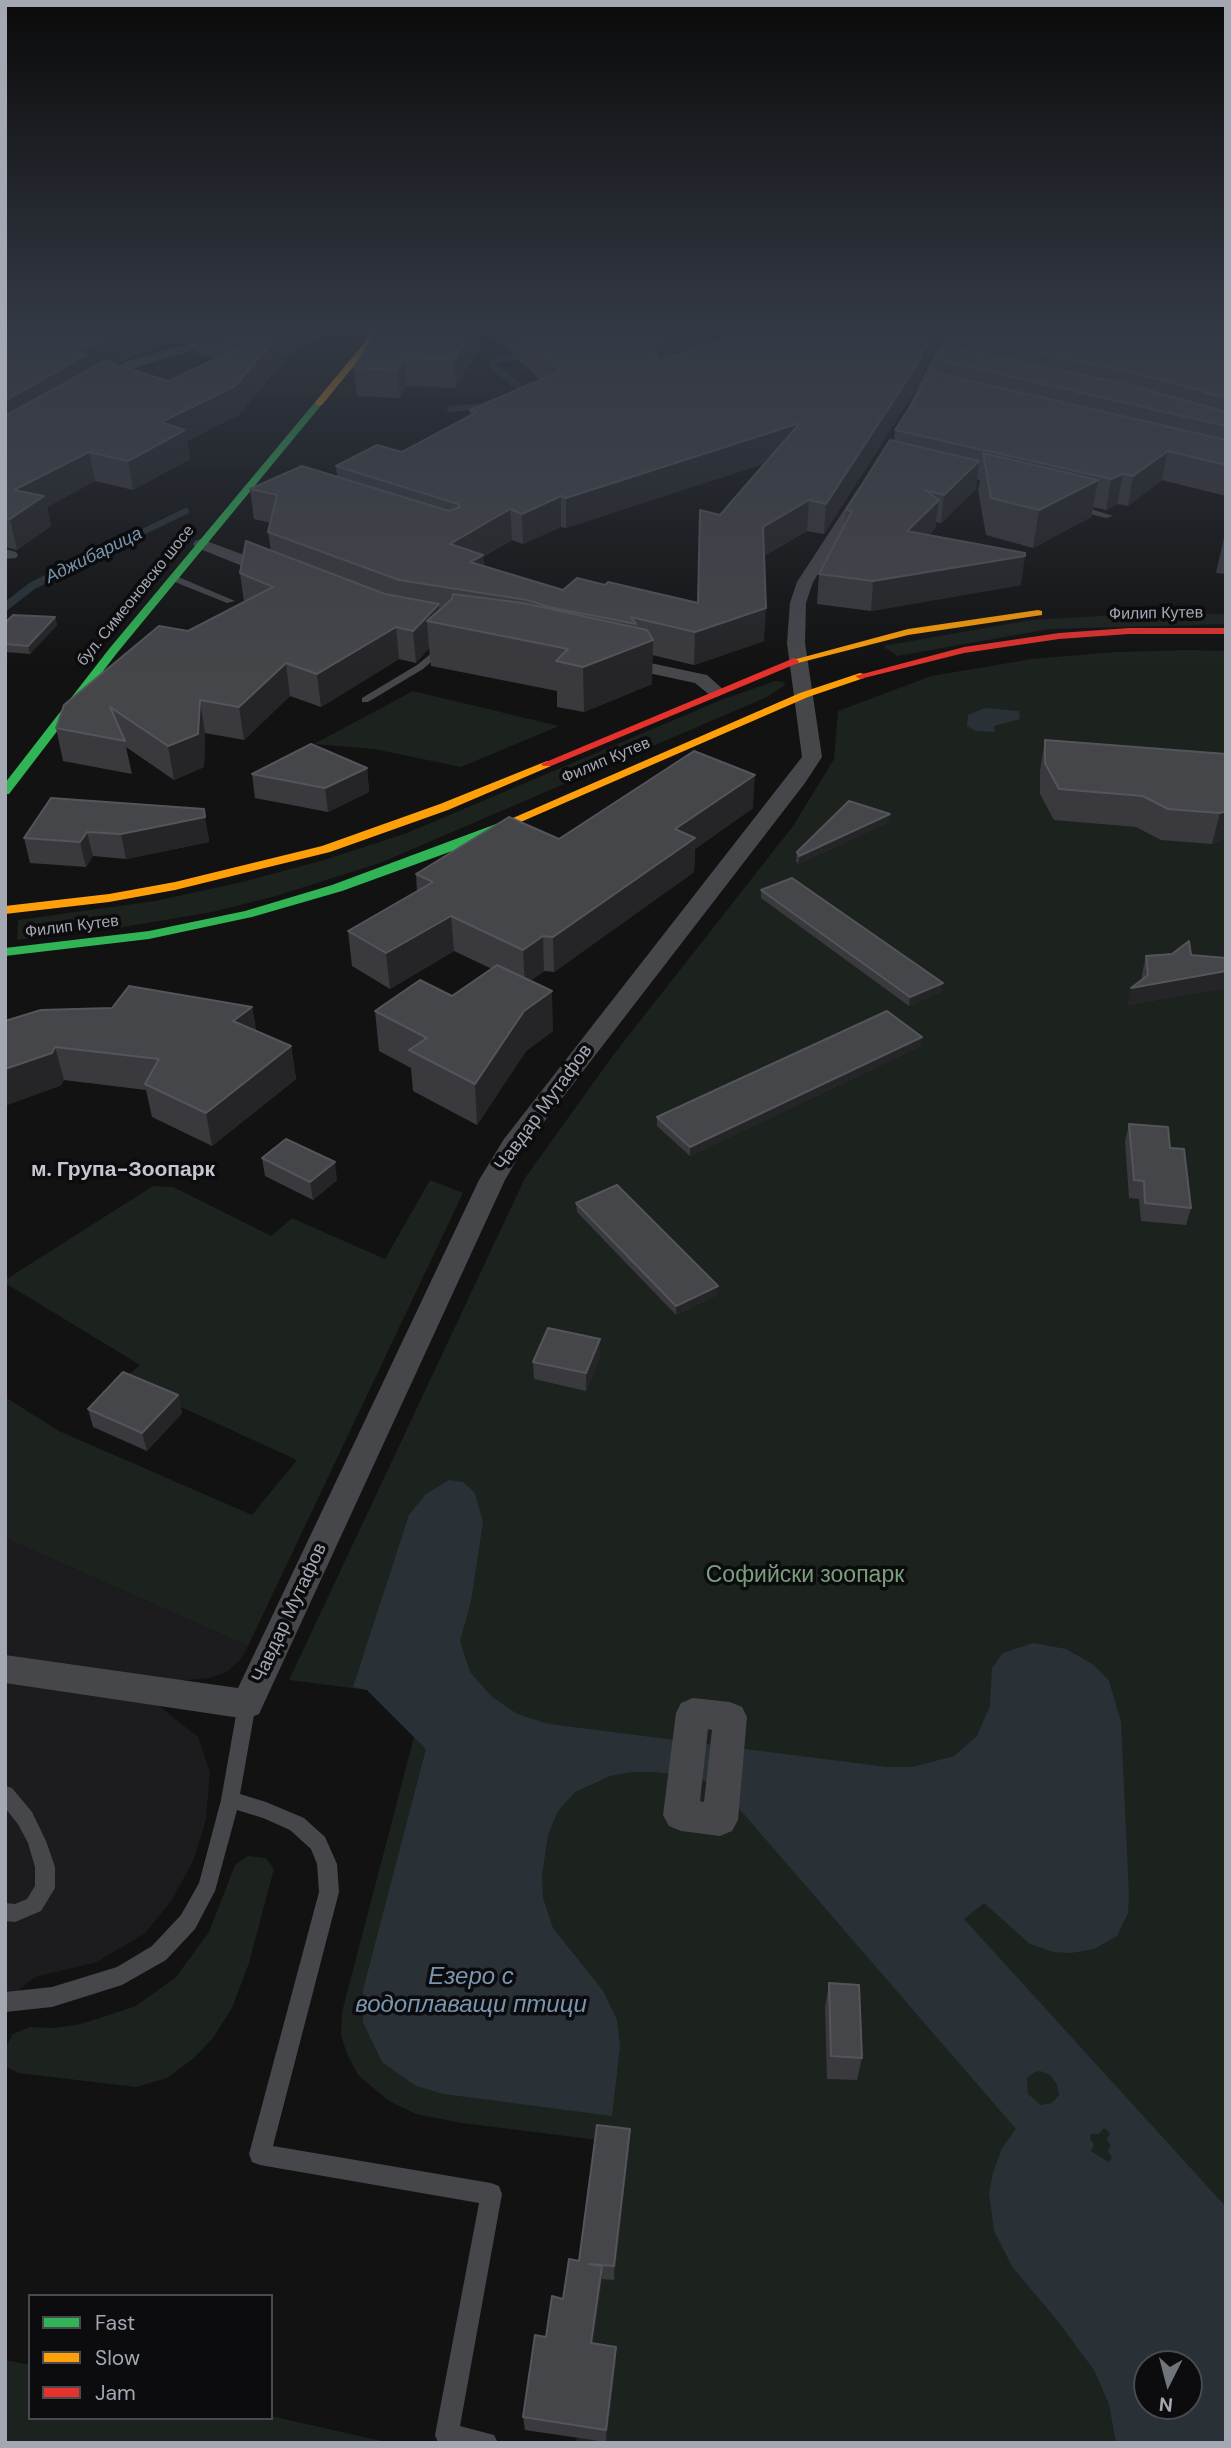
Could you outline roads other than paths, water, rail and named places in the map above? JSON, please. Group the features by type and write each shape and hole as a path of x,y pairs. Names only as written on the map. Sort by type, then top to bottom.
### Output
{"main road":[{"name":"бул. Симеоновско шосе","path":"5,791 49,730 284,444"},
{"name":"Филип Кутев","path":"5,910 109,898 175,886 326,849 444,807 799,659 908,632 980,620 1055,612"},
{"name":"Филип Кутев","path":"5,953 149,934 247,914 337,888 451,847 804,695 871,672 998,644 1094,633 1226,631"}],"street":[{"name":"Чавдар Мутафов","path":"5,1669 247,1704 492,1180 521,1134 807,766 813,750 799,659 796,613 802,591 876,472"},
{"path":"201,544 295,580"},
{"path":"594,656 701,679 717,692"}],"lane":[{"path":"1070,505 1109,516"},
{"path":"173,578 230,601"},
{"path":"365,700 420,667 448,641"},
{"path":"5,2002 52,1997 122,1975 159,1953 188,1923 208,1885 230,1800 247,1704"},
{"path":"5,1794 25,1818 37,1841 45,1867 45,1888 34,1905 15,1913 5,1912"},
{"path":"230,1800 266,1810 297,1824 318,1843 327,1864 329,1892 260,2154 491,2194 447,2435 486,2443"}],"water":[{"path":"985,708 1019,711 1020,719 994,726 995,732 976,731 967,726 968,715"},
{"name":"Езеро с водоплаващи птици","path":"449,1480 463,1482 475,1493 483,1522 471,1601 460,1641 470,1672 491,1696 517,1714 549,1724 887,1767 912,1767 954,1756 977,1736 990,1706 992,1668 1003,1653 1033,1643 1066,1649 1094,1665 1109,1681 1121,1722 1129,1897 1128,1913 1117,1936 1094,1949 1071,1953 1054,1952 1030,1944 984,1903 964,1919 1226,2207 1226,2443 1116,2443 1109,2404 1094,2370 1057,2320 1013,2268 994,2231 989,2193 993,2173 1002,2148 1016,2129 716,1785 690,1776 655,1772 631,1772 610,1776 575,1792 558,1811 548,1835 542,1875 543,1898 553,1928 603,1991 617,2020 620,2046 612,2116 444,2094 416,2086 382,2062 363,2022 363,1990 426,1749 367,1690 353,1687 409,1515 426,1494","holes":["1040,2071 1050,2075 1057,2084 1059,2095 1052,2103 1041,2105 1028,2094 1027,2078","1104,2128 1110,2133 1107,2140 1111,2146 1108,2151 1112,2158 1108,2162 1091,2151 1094,2144 1090,2139 1091,2134 1099,2134"]}],"waterway":[{"name":"Аджибарица","path":"56,574 186,511"},
{"name":"Аджибарица","path":"56,574 60,572"},
{"name":"Аджибарица","path":"5,607 32,586 56,574"}],"district":[{"name":"м. Група-Зоопарк","path":"123,1170"}],"park label":[{"name":"Софийски зоопарк","path":"805,1576"}]}
